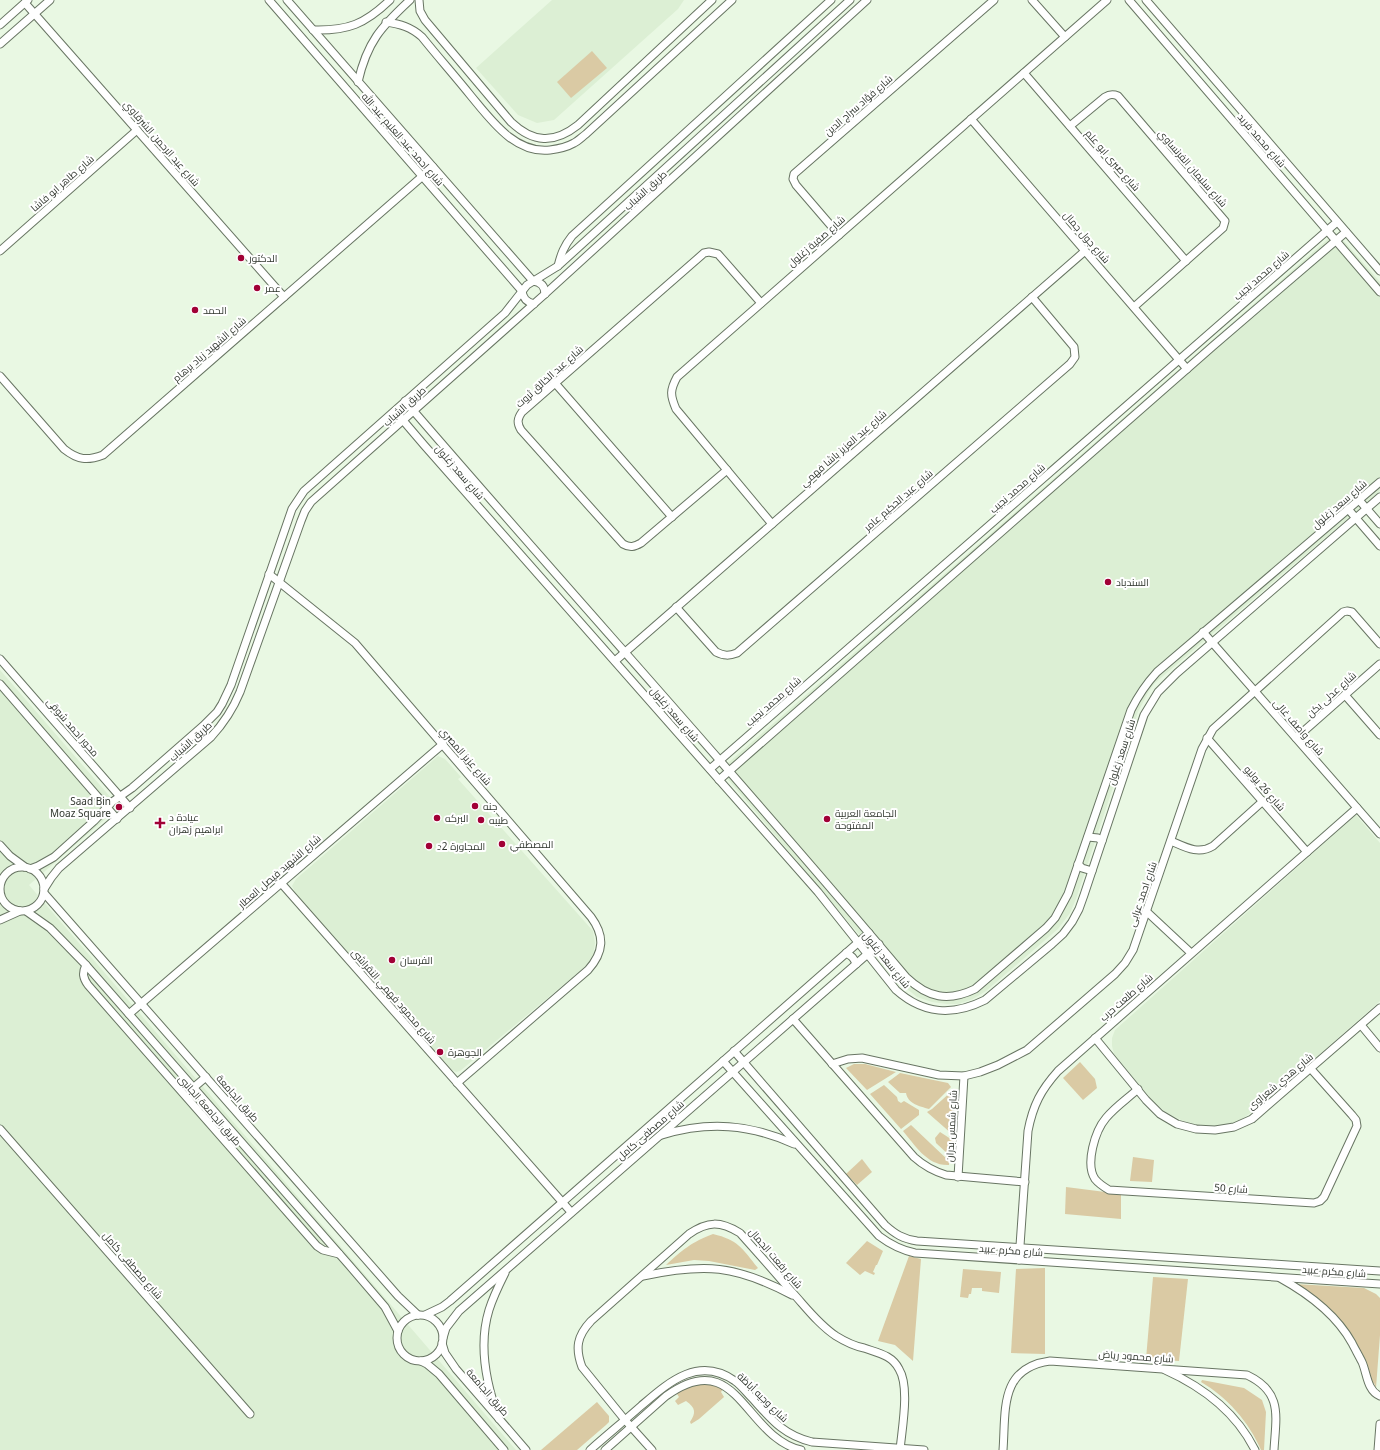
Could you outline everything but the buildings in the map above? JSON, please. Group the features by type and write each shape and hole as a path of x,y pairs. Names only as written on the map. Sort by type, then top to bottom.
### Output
{"street":[{"path":"0,44 50,0"},
{"name":"شارع احمد عبد العليم عبد الله","path":"269,0 522,291"},
{"name":"شارع احمد عبد العليم عبد الله","path":"287,0 533,281"},
{"path":"313,30 340,29 361,22 375,14 390,0"},
{"path":"358,82 368,50 376,35 386,22 410,0"},
{"path":"419,0 420,11 431,28 511,122 520,131 531,137 543,139 556,138 568,133 712,0"},
{"path":"386,22 406,26 422,37 486,114 514,142 528,148 544,151 559,149 573,143 586,134 732,0"},
{"path":"558,266 560,255 572,236 831,0"},
{"name":"طريق الشباب","path":"28,868 38,866 54,857 94,821 107,807 138,783 217,712 227,694 292,509 297,500 312,484 505,313 522,291 533,281 558,266 850,0"},
{"name":"طريق الشباب","path":"44,891 51,878 59,868 211,737 231,713 240,692 301,521 311,502 534,304 867,0"},
{"name":"شارع فؤاد سراج الدين","path":"839,234 796,185 793,179 794,174 994,0"},
{"path":"1032,0 1065,37"},
{"name":"شارع صفية زغلول","path":"772,524 676,409 672,399 672,388 677,377 1107,0"},
{"name":"شارع محمد فريد","path":"1129,0 1380,292"},
{"name":"شارع محمد فريد","path":"1146,0 1380,271"},
{"path":"0,25 27,1"},
{"name":"شارع عبد الرحمن الشرقاوي","path":"27,1 35,13 284,298"},
{"path":"652,55 661,64"},
{"name":"شارع صبرى ابو علم","path":"1024,72 1186,261"},
{"name":"شارع سليمان الفرنساوي","path":"1070,126 1109,94 1118,96 1223,217 1225,225 1223,228 1134,307"},
{"name":"شارع جول جمال","path":"971,119 1187,369"},
{"name":"شارع طاهر ابو فاشا","path":"0,251 137,130"},
{"name":"شارع الشهيد زياد برهام","path":"0,376 64,449 73,456 83,459 93,459 103,455 433,167"},
{"name":"شارع محمد نجيب","path":"710,769 1337,222"},
{"path":"719,780 1187,369 1346,232"},
{"name":"شارع عبد العزيز باشا فهمي","path":"615,661 1085,250"},
{"name":"شارع عبد الخالق ثروت","path":"727,470 635,547 628,547 623,544 521,430 518,424 518,418 522,412 704,253 709,252 718,254 761,304"},
{"path":"533,281 542,285 545,289 545,294"},
{"path":"522,291 522,296 525,300 534,304"},
{"name":"شارع عبد الحكيم عامر","path":"676,607 716,652 722,655 730,656 737,653 1070,364 1075,357 1074,347 1032,297"},
{"path":"555,383 672,517"},
{"name":"شارع سعد زغلول","path":"405,401 915,986 938,996 951,997 964,995 976,990 1046,928 1055,918 1068,894 1131,710 1146,683 1203,632 1380,482"},
{"name":"شارع سعد زغلول","path":"395,411 424,446 818,892 896,990 906,999 919,1006 932,1010 960,1010 985,1000 1063,934 1079,909 1144,715 1150,703 1167,682 1380,497"},
{"path":"1359,500 1380,524"},
{"path":"1348,509 1380,546"},
{"name":"شارع عزيز المصري","path":"269,574 355,643 591,916 597,925 601,937 599,954 595,962 588,970 457,1083"},
{"name":"شارع احمد عرابى","path":"832,1064 848,1059 862,1058 940,1075 964,1076 998,1065 1027,1050 1115,974 1125,963 1133,950 1202,749 1213,729 1343,612 1352,612 1380,644"},
{"name":"شارع واصف غالى","path":"1203,632 1380,834"},
{"path":"860,638 868,648"},
{"name":"محور احمد شوقى","path":"0,659 130,808"},
{"name":"شارع عدلى يكن","path":"1296,738 1380,664"},
{"path":"0,684 117,819"},
{"path":"1345,695 1380,735"},
{"name":"شارع 26 يوليو","path":"1207,738 1307,852"},
{"name":"شارع الشهيد فيصل العطار","path":"129,1014 443,744"},
{"path":"1171,841 1197,851 1208,849 1263,801"},
{"name":"شارع طلعت حرب","path":"1019,1260 1028,1131 1031,1114 1038,1098 1047,1084 1058,1071 1095,1038 1357,808"},
{"path":"1088,836 1102,841"},
{"path":"0,845 10,856 40,876 44,891 42,898 36,906 0,920"},
{"path":"1078,864 1082,868 1092,871"},
{"path":"28,868 9,871 2,880 0,886 5,903 13,909 24,911 50,928 86,965 385,1307 398,1331"},
{"name":"شارع محمود فهمي النقراشى","path":"280,883 572,1212"},
{"name":"طريق الجامعة","path":"44,891 398,1296 421,1315"},
{"path":"1146,911 1191,954"},
{"name":"شارع مصطفى كامل","path":"421,1315 438,1309 446,1304 869,933"},
{"name":"شارع مصطفى كامل","path":"442,1341 446,1328 458,1311 879,944"},
{"path":"846,953 851,955 856,964"},
{"name":"طريق الجامعة الجانبى","path":"86,965 83,970 83,976 88,985 317,1246 324,1250 339,1254"},
{"name":"شارع هدي شعراوى","path":"1095,1038 1160,1114 1177,1124 1196,1129 1215,1130 1234,1127 1252,1119 1380,1008"},
{"path":"793,1019 914,1157 923,1165 934,1172 946,1175 1025,1182"},
{"path":"1361,1026 1380,1048"},
{"name":"شارع مكرم عبيد","path":"734,1051 885,1225 894,1233 905,1239 917,1242 1380,1270"},
{"name":"شارع مكرم عبيد","path":"723,1061 879,1236 902,1250 915,1254 1380,1284"},
{"name":"شارع 50","path":"1138,1089 1108,1115 1097,1132 1091,1160 1091,1170 1101,1185 1109,1190 1314,1202 1320,1201 1324,1197 1357,1126 1356,1120 1352,1115 1311,1069"},
{"name":"شارع شمس بدران","path":"958,1177 964,1076"},
{"path":"193,1088 206,1077"},
{"path":"660,1136 694,1127 730,1126 765,1133 798,1146"},
{"name":"شارع مصطفى كامل","path":"0,1129 250,1414"},
{"name":"شارع رفعت الجمال","path":"652,1450 625,1420 582,1367 578,1347 580,1337 584,1328 689,1234 700,1226 714,1224 728,1226 740,1233 797,1298 825,1327 837,1336 857,1346 883,1354 892,1360 899,1368 903,1377 905,1388 900,1449"},
{"path":"642,1276 687,1268 710,1268 733,1271 756,1277 797,1298"},
{"path":"499,1419 491,1398 486,1377 484,1347 489,1310 506,1269"},
{"path":"1278,1277 1300,1289 1320,1304 1337,1321 1354,1347 1362,1363 1370,1387 1380,1396"},
{"path":"421,1315 430,1317 440,1326 442,1341 439,1350 434,1356 421,1360 412,1359 402,1352 397,1342 400,1326 408,1318 421,1315"},
{"name":"طريق الجامعة","path":"442,1341 445,1352 452,1365 526,1450"},
{"path":"421,1360 438,1374 504,1450"},
{"name":"شارع محمود رياض","path":"1003,1450 1007,1395 1010,1385 1015,1377 1030,1365 1038,1362 1050,1361 1246,1375 1258,1380 1268,1389 1274,1401 1276,1413 1274,1450"},
{"path":"1160,1368 1203,1390 1221,1404 1237,1422 1251,1441 1255,1450"},
{"name":"شارع وجيه أباظة","path":"590,1450 659,1390 676,1378 693,1371 711,1371 720,1373 736,1381 777,1425 793,1436 812,1442 924,1450"},
{"name":"شارع وجيه أباظة","path":"605,1450 676,1388 690,1382 705,1380 720,1384 733,1391 772,1436 789,1446 801,1450"},
{"path":"1378,1450 1380,1424"}],"shaded area":[{"path":"552,0 684,0 678,9 554,120 537,123 518,115 476,68"},
{"path":"592,51 607,68 571,98 557,82"},
{"path":"1336,232 1380,282 1380,491 1155,683 1149,691 1138,712 1076,899 1070,913 1058,929 986,991 973,999 958,1004 947,1004 932,1002 917,997 901,984 720,770"},
{"path":"0,670 119,807 29,885 516,1450 0,1450"},
{"path":"438,756 445,759 461,777 458,779 593,931 595,943 593,955 586,966 460,1071 456,1072 452,1070 296,894 292,886 296,879"},
{"path":"1356,815 1380,843 1380,1001 1263,1104 1239,1121 1227,1125 1210,1127 1199,1126 1181,1120 1167,1113 1154,1103 1114,1054 1112,1038 1115,1030"},
{"path":"1080,1062 1095,1079 1097,1088 1083,1100 1063,1078"},
{"path":"854,1064 865,1064 896,1072 867,1090 846,1068"},
{"path":"900,1073 948,1083 951,1087 929,1109 918,1106 909,1100 906,1093 900,1093 888,1082"},
{"path":"884,1085 897,1097 898,1101 901,1103 904,1101 919,1110 919,1115 901,1129 870,1094"},
{"path":"953,1090 955,1090 952,1134 927,1112"},
{"path":"911,1125 949,1161 949,1165 934,1162 922,1154 903,1131"},
{"path":"940,1132 954,1141 950,1156 936,1143 935,1138"},
{"path":"1133,1157 1154,1160 1152,1182 1130,1181"},
{"path":"862,1159 872,1172 857,1185 846,1174"},
{"path":"1066,1187 1121,1194 1121,1219 1065,1214"},
{"path":"713,1234 734,1242 748,1255 758,1268 755,1270 709,1261 694,1260 666,1265 688,1247"},
{"path":"867,1241 883,1251 873,1272 875,1273 874,1275 865,1271 860,1275 846,1263"},
{"path":"909,1256 921,1259 913,1361 895,1345 878,1341"},
{"path":"1045,1268 1045,1354 1011,1353 1016,1269"},
{"path":"963,1269 1001,1272 999,1293 982,1291 982,1288 972,1288 971,1294 969,1294 968,1298 960,1297"},
{"path":"1153,1277 1188,1279 1179,1361 1146,1359"},
{"path":"1295,1284 1364,1288 1376,1294 1380,1298 1380,1335 1376,1388 1374,1383 1369,1382 1349,1333"},
{"path":"1202,1380 1244,1388 1262,1400 1266,1412 1264,1450 1261,1450 1244,1420 1220,1395 1201,1382"},
{"path":"705,1382 723,1389 721,1392 724,1397 691,1424 690,1422 694,1413 693,1408 686,1401 678,1405 675,1401 679,1397 675,1391"},
{"path":"597,1402 609,1416 609,1422 577,1450 541,1450"}],"place":[{"name":"الدكتور","path":"241,258"},
{"name":"عمر","path":"257,288"},
{"name":"الحمد","path":"195,310"},
{"name":"السندباد","path":"1108,582"},
{"name":"جنه","path":"475,806"},
{"name":"Saad Bin Moaz Square","path":"119,807"},
{"name":"البركه","path":"437,818"},
{"name":"الجامعة العربية المفتوحة","path":"827,819"},
{"name":"طيبه","path":"481,820"},
{"name":"عيادة د ابراهيم زهران","path":"160,823"},
{"name":"المصطفي","path":"502,844"},
{"name":"المجاورة 2د","path":"429,846"},
{"name":"الفرسان","path":"392,960"},
{"name":"الجوهرة","path":"440,1052"}]}
